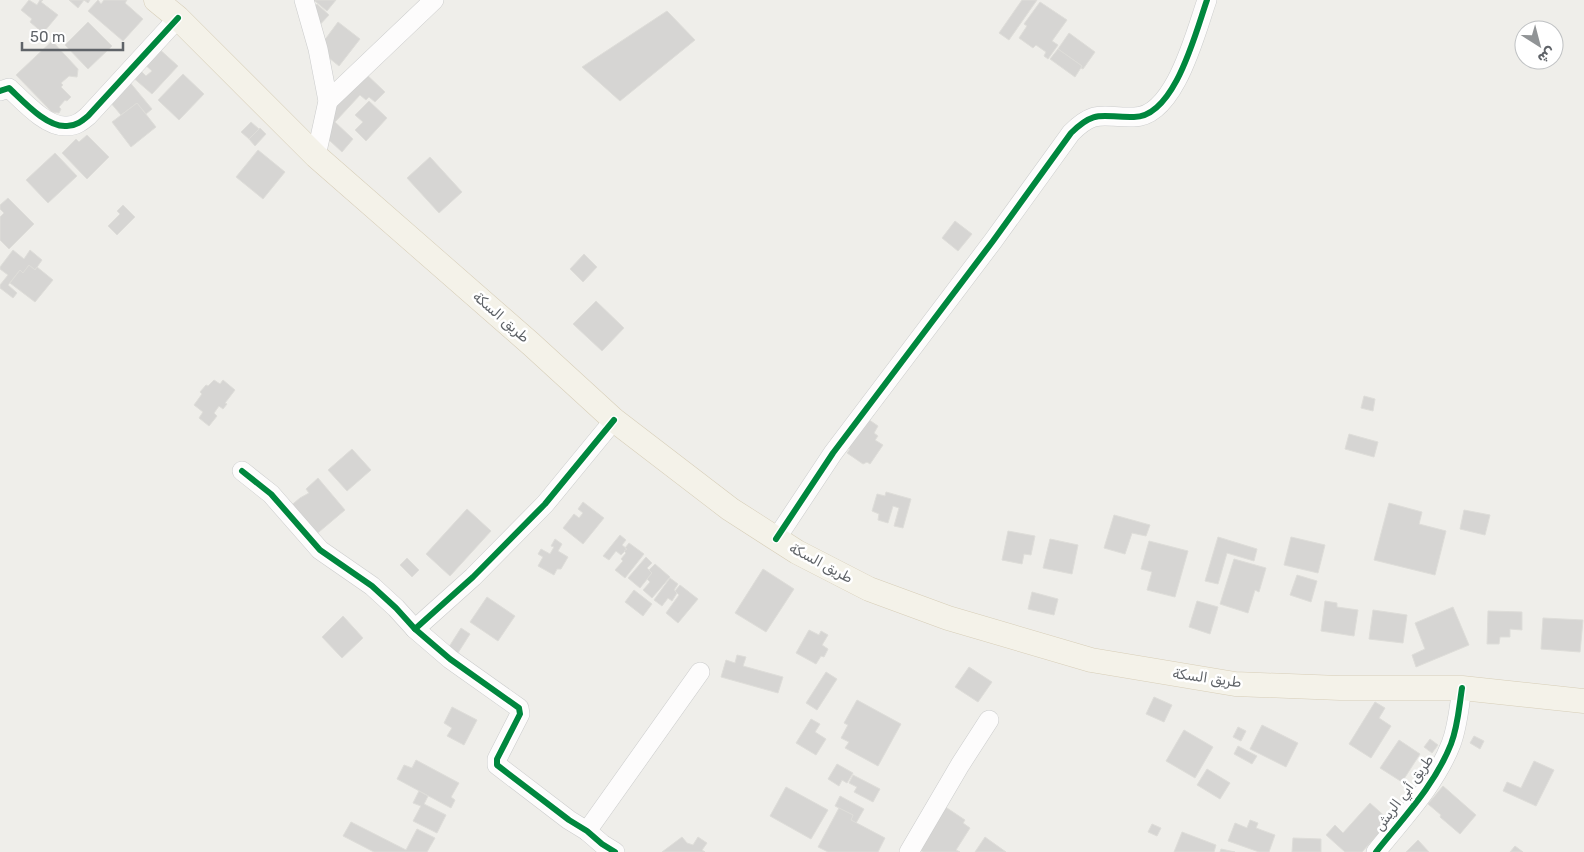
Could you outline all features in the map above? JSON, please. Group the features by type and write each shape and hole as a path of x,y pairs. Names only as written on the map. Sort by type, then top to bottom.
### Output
{"main road":[{"name":"طريق السكة","path":"156,0 178,18 316,156 531,344 614,420 730,510 797,552 869,589 948,618 1091,660 1235,684 1340,688 1462,688 1584,701"}],"street":[{"path":"304,0 318,49 328,101 316,156"},
{"path":"328,101 434,0"},
{"path":"776,539 833,453 993,241 1071,133 1088,119 1105,115 1135,118 1150,114 1161,103 1182,70 1194,41 1207,0"},
{"path":"0,90 9,88 46,121 66,127 77,124 88,116 178,18"},
{"path":"415,629 473,577 545,504 614,420"},
{"path":"242,471 271,494 320,550 372,586 415,629 450,659 519,708 520,714 497,759 497,765 569,820 616,852"},
{"path":"587,831 700,672"},
{"name":"طريق أبي الريش","path":"1376,852 1420,797 1442,763 1451,744 1456,727 1462,688"},
{"path":"909,852 989,720"}],"building":[{"path":"29,0 37,5 40,0 43,0 41,2 58,15 43,33 30,22 32,19 21,10"},
{"path":"69,0 84,0 78,8"},
{"path":"98,0 101,4 104,0 127,0 125,3 143,19 123,41 88,11"},
{"path":"299,0 336,0 327,11 315,1 306,13 295,4"},
{"path":"1022,0 1037,0 1009,40 999,33"},
{"path":"1040,2 1067,20 1052,41 1058,45 1048,59 1044,56 1046,52 1036,45 1033,48 1019,38 1027,26 1024,24"},
{"path":"317,4 329,15 315,30 303,19"},
{"path":"667,11 695,40 620,101 582,67"},
{"path":"88,22 112,46 88,69 65,45"},
{"path":"338,22 360,39 339,66 318,49"},
{"path":"1069,33 1095,52 1083,69 1081,68 1082,66 1058,49"},
{"path":"52,41 78,69 77,77 69,76 61,83 63,85 61,87 71,97 67,101 65,100 59,107 61,109 59,113 52,112 16,75"},
{"path":"157,47 178,66 152,94 130,75 137,67 146,76 152,71 142,62"},
{"path":"1058,49 1082,66 1075,77 1050,59"},
{"path":"365,73 385,92 375,102 369,97 366,100 360,95 335,122 353,139 342,152 315,127"},
{"path":"123,74 152,109 146,114 137,103 121,115 110,102"},
{"path":"183,74 204,94 179,120 158,100"},
{"path":"369,101 387,118 366,141 355,130 363,122 355,115"},
{"path":"137,103 156,127 131,147 112,122"},
{"path":"251,122 259,129 249,139 241,132"},
{"path":"260,128 266,134 255,146 249,139"},
{"path":"87,135 109,157 87,179 62,153 76,139 79,142"},
{"path":"258,150 285,172 263,199 236,177"},
{"path":"55,153 77,176 48,203 26,180"},
{"path":"430,157 462,192 439,213 407,178"},
{"path":"8,198 34,224 9,249 0,240 0,217 4,213 0,209 0,205"},
{"path":"123,205 135,217 117,235 108,226 120,214 117,211"},
{"path":"955,221 972,234 958,251 942,238"},
{"path":"13,250 24,259 30,250 42,260 35,270 29,265 23,273 20,270 8,285 17,293 13,298 0,288 0,285 8,275 0,267"},
{"path":"584,254 597,267 583,282 570,269"},
{"path":"29,265 35,270 37,267 53,280 35,302 10,283 20,270 23,273"},
{"path":"596,301 624,328 602,351 573,324"},
{"path":"214,380 220,384 223,380 235,390 225,403 227,404 223,409 219,406 214,413 217,416 209,426 199,418 203,412 194,405 202,394 200,392"},
{"path":"1364,396 1375,399 1373,411 1361,408"},
{"path":"865,417 878,426 874,433 878,436 875,440 883,445 870,464 867,462 863,464 847,453 850,449 845,446"},
{"path":"1349,434 1378,442 1374,457 1345,449"},
{"path":"352,449 371,470 347,491 328,470"},
{"path":"318,478 345,510 313,537 288,508 309,493 306,489"},
{"path":"886,492 911,499 903,528 894,526 899,508 893,506 888,523 878,520 879,514 872,511 877,494 885,496"},
{"path":"583,502 604,518 583,544 563,528 574,514 579,518 583,513 578,509"},
{"path":"1389,503 1422,512 1419,524 1446,531 1435,575 1374,560"},
{"path":"467,509 491,531 450,576 426,554"},
{"path":"1464,510 1490,515 1485,535 1460,529"},
{"path":"1114,515 1150,525 1146,536 1132,533 1125,554 1104,548"},
{"path":"1008,531 1035,536 1031,555 1024,554 1022,564 1002,560"},
{"path":"620,535 626,540 622,545 627,549 621,555 616,551 609,560 603,556"},
{"path":"1218,537 1257,549 1254,561 1227,553 1218,584 1205,581"},
{"path":"1291,537 1325,545 1318,573 1284,565"},
{"path":"555,539 562,544 558,551 568,557 561,569 557,569 554,575 538,566 543,557 538,554 541,549 550,554 554,547 551,546"},
{"path":"1050,539 1078,545 1072,574 1043,568"},
{"path":"1149,541 1188,551 1175,597 1147,590 1152,572 1141,569"},
{"path":"629,543 644,554 625,578 615,570 623,561 621,559 626,553 624,551"},
{"path":"646,557 652,563 647,568 652,573 640,588 628,578"},
{"path":"407,558 419,570 412,577 400,565"},
{"path":"1234,559 1266,568 1259,592 1255,590 1248,613 1220,604"},
{"path":"655,564 670,577 652,598 643,590 650,582 647,579 652,573 649,570"},
{"path":"763,569 794,589 766,632 735,613"},
{"path":"1297,575 1317,581 1311,602 1290,595"},
{"path":"670,578 678,584 674,590 677,593 672,601 668,598 662,606 654,600"},
{"path":"680,585 698,599 678,623 666,613 679,595 675,591"},
{"path":"634,590 652,604 643,616 625,602"},
{"path":"1032,592 1058,599 1054,615 1028,609"},
{"path":"487,597 515,616 498,641 470,622"},
{"path":"1197,601 1218,607 1210,634 1189,627"},
{"path":"1325,601 1337,603 1337,607 1358,610 1354,636 1321,631"},
{"path":"1453,607 1469,645 1416,667 1412,655 1425,649 1415,623"},
{"path":"1373,610 1407,615 1403,643 1369,639"},
{"path":"1488,611 1522,612 1522,630 1510,629 1510,637 1500,637 1499,644 1487,644"},
{"path":"343,616 363,638 342,658 322,637"},
{"path":"1543,618 1583,620 1580,652 1541,649"},
{"path":"461,628 470,634 456,656 447,650"},
{"path":"809,630 819,635 821,631 828,635 822,645 828,649 824,657 821,656 816,664 796,653"},
{"path":"737,655 746,657 743,666 783,677 778,693 721,677 726,660 735,663"},
{"path":"969,667 992,682 978,702 955,687"},
{"path":"826,672 837,679 817,710 806,703"},
{"path":"1154,697 1172,705 1164,722 1146,714"},
{"path":"857,700 901,724 878,766 845,748 849,742 841,738 848,725 844,723"},
{"path":"1375,702 1385,708 1379,718 1391,726 1371,758 1349,744"},
{"path":"452,707 477,720 464,745 447,736 452,728 444,723"},
{"path":"811,719 820,724 815,732 826,739 816,755 796,743"},
{"path":"1262,725 1298,743 1286,767 1250,749"},
{"path":"1238,727 1246,731 1241,741 1233,737"},
{"path":"1184,730 1213,747 1195,778 1166,761"},
{"path":"1474,736 1484,741 1480,749 1470,743"},
{"path":"1430,739 1438,745 1432,753 1424,747"},
{"path":"1399,740 1420,754 1402,782 1380,768"},
{"path":"1238,746 1257,756 1252,764 1234,754"},
{"path":"416,760 459,783 451,797 455,800 451,808 397,779 404,765 412,768"},
{"path":"1534,761 1554,770 1536,806 1503,791 1507,782 1521,788"},
{"path":"837,764 853,773 847,783 842,780 839,786 828,779"},
{"path":"1207,769 1230,783 1220,799 1197,785"},
{"path":"853,775 880,789 873,802 854,792 857,787 849,783"},
{"path":"1443,786 1476,815 1460,834 1428,804"},
{"path":"786,787 828,810 811,839 770,816"},
{"path":"419,791 428,796 424,804 446,815 437,833 413,821 421,806 413,803"},
{"path":"840,796 864,809 856,823 851,820 853,815 835,806"},
{"path":"1370,803 1390,821 1362,852 1345,852 1326,835 1335,825 1343,833"},
{"path":"944,806 965,820 963,823 970,828 956,850 960,852 923,852 917,848"},
{"path":"839,808 853,815 851,820 885,838 878,852 828,852 818,847"},
{"path":"1250,820 1258,823 1256,828 1275,835 1269,852 1259,852 1228,841 1235,823 1247,828"},
{"path":"351,822 406,850 417,829 435,838 427,852 374,852 343,836"},
{"path":"1152,824 1161,828 1157,836 1148,832"},
{"path":"1182,832 1216,845 1214,852 1174,852"},
{"path":"682,837 687,843 693,845 698,837 707,843 702,850 705,852 662,852"},
{"path":"985,837 1006,852 975,852"},
{"path":"1293,838 1321,839 1321,852 1292,852"},
{"path":"1418,840 1429,852 1406,852"},
{"path":"1515,846 1523,852 1510,852"},
{"path":"1221,849 1235,852 1220,852"}],"cycle path":[{"path":"776,539 833,453 993,241 1071,133 1087,120 1094,117 1134,117 1148,113 1161,103 1182,70 1207,0"},
{"path":"0,91 9,88 36,113 51,123 67,126 76,124 88,116 178,18"},
{"path":"242,471 271,494 320,550 372,586 415,629 473,577 545,504 614,420"},
{"path":"415,629 450,659 519,708 520,714 497,759 497,765 569,820 615,852"},
{"path":"1376,852 1418,801 1444,759 1455,730 1462,688"}]}
